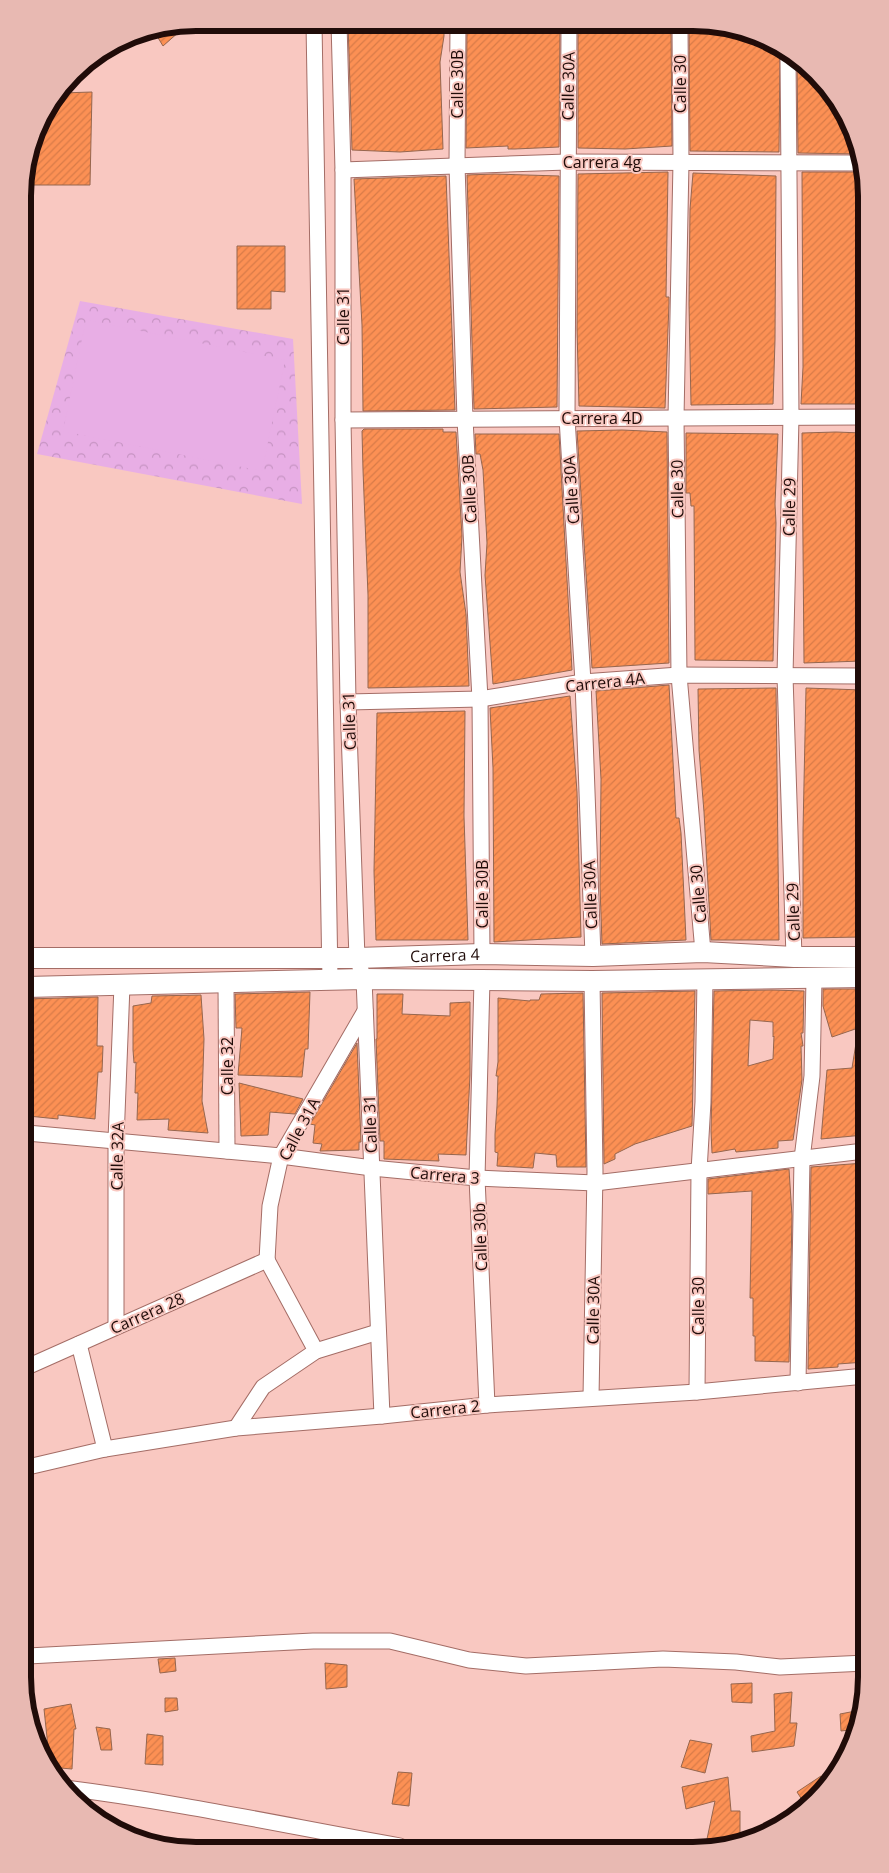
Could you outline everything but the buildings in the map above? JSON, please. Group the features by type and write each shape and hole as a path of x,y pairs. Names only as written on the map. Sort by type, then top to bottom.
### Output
{"main road":[{"name":"Carrera 4","path":"31,958 357,958 482,954 592,956 703,952 794,957 857,957"},
{"name":"Carrera 4","path":"31,987 364,979 592,981 857,977"}],"street":[{"name":"Calle 30B","path":"458,31 457,165 465,419 480,699 482,954"},
{"name":"Calle 30A","path":"569,31 567,418 583,682 592,956"},
{"name":"Calle 30","path":"680,31 681,162 676,418 679,675 703,952"},
{"name":"Calle 31","path":"314,32 330,980"},
{"name":"Calle 31","path":"339,32 343,170 343,420 348,702 357,958 364,979 382,1416"},
{"name":"Calle 29","path":"788,62 791,417 785,676 794,957"},
{"name":"Carrera 4g","path":"343,170 567,162 854,163"},
{"name":"Carrera 4D","path":"343,420 858,417"},
{"name":"Carrera 4A","path":"348,702 480,699 583,682 679,675 858,676"},
{"name":"Calle 30","path":"697,1392 699,1171 703,1102 705,979"},
{"path":"798,1382 802,1159 812,1076 814,979"},
{"name":"Calle 30b","path":"482,980 477,1178 487,1405"},
{"name":"Calle 32","path":"226,981 227,1151"},
{"name":"Calle 30A","path":"591,1398 595,1183 592,981"},
{"name":"Calle 32A","path":"116,1327 116,1140 122,985"},
{"name":"Calle 31A","path":"267,1260 270,1206 281,1156 365,1011"},
{"name":"Carrera 3","path":"31,1133 281,1156 372,1168 477,1178 595,1183 857,1152"},
{"path":"267,1260 316,1351"},
{"name":"Carrera 28","path":"31,1365 267,1260"},
{"path":"236,1428 263,1387 316,1351 378,1332"},
{"path":"79,1344 105,1449"},
{"name":"Carrera 2","path":"31,1465 105,1449 236,1428 487,1405 697,1392 857,1377"},
{"path":"31,1656 313,1641 390,1640 469,1660 526,1666 663,1659 736,1662 780,1667 857,1663"},
{"path":"76,1789 263,1820 379,1842"}],"green space":[{"path":"80,301 293,339 302,504 37,454"},
{"path":"86,320 285,360 262,471 63,431"}]}
